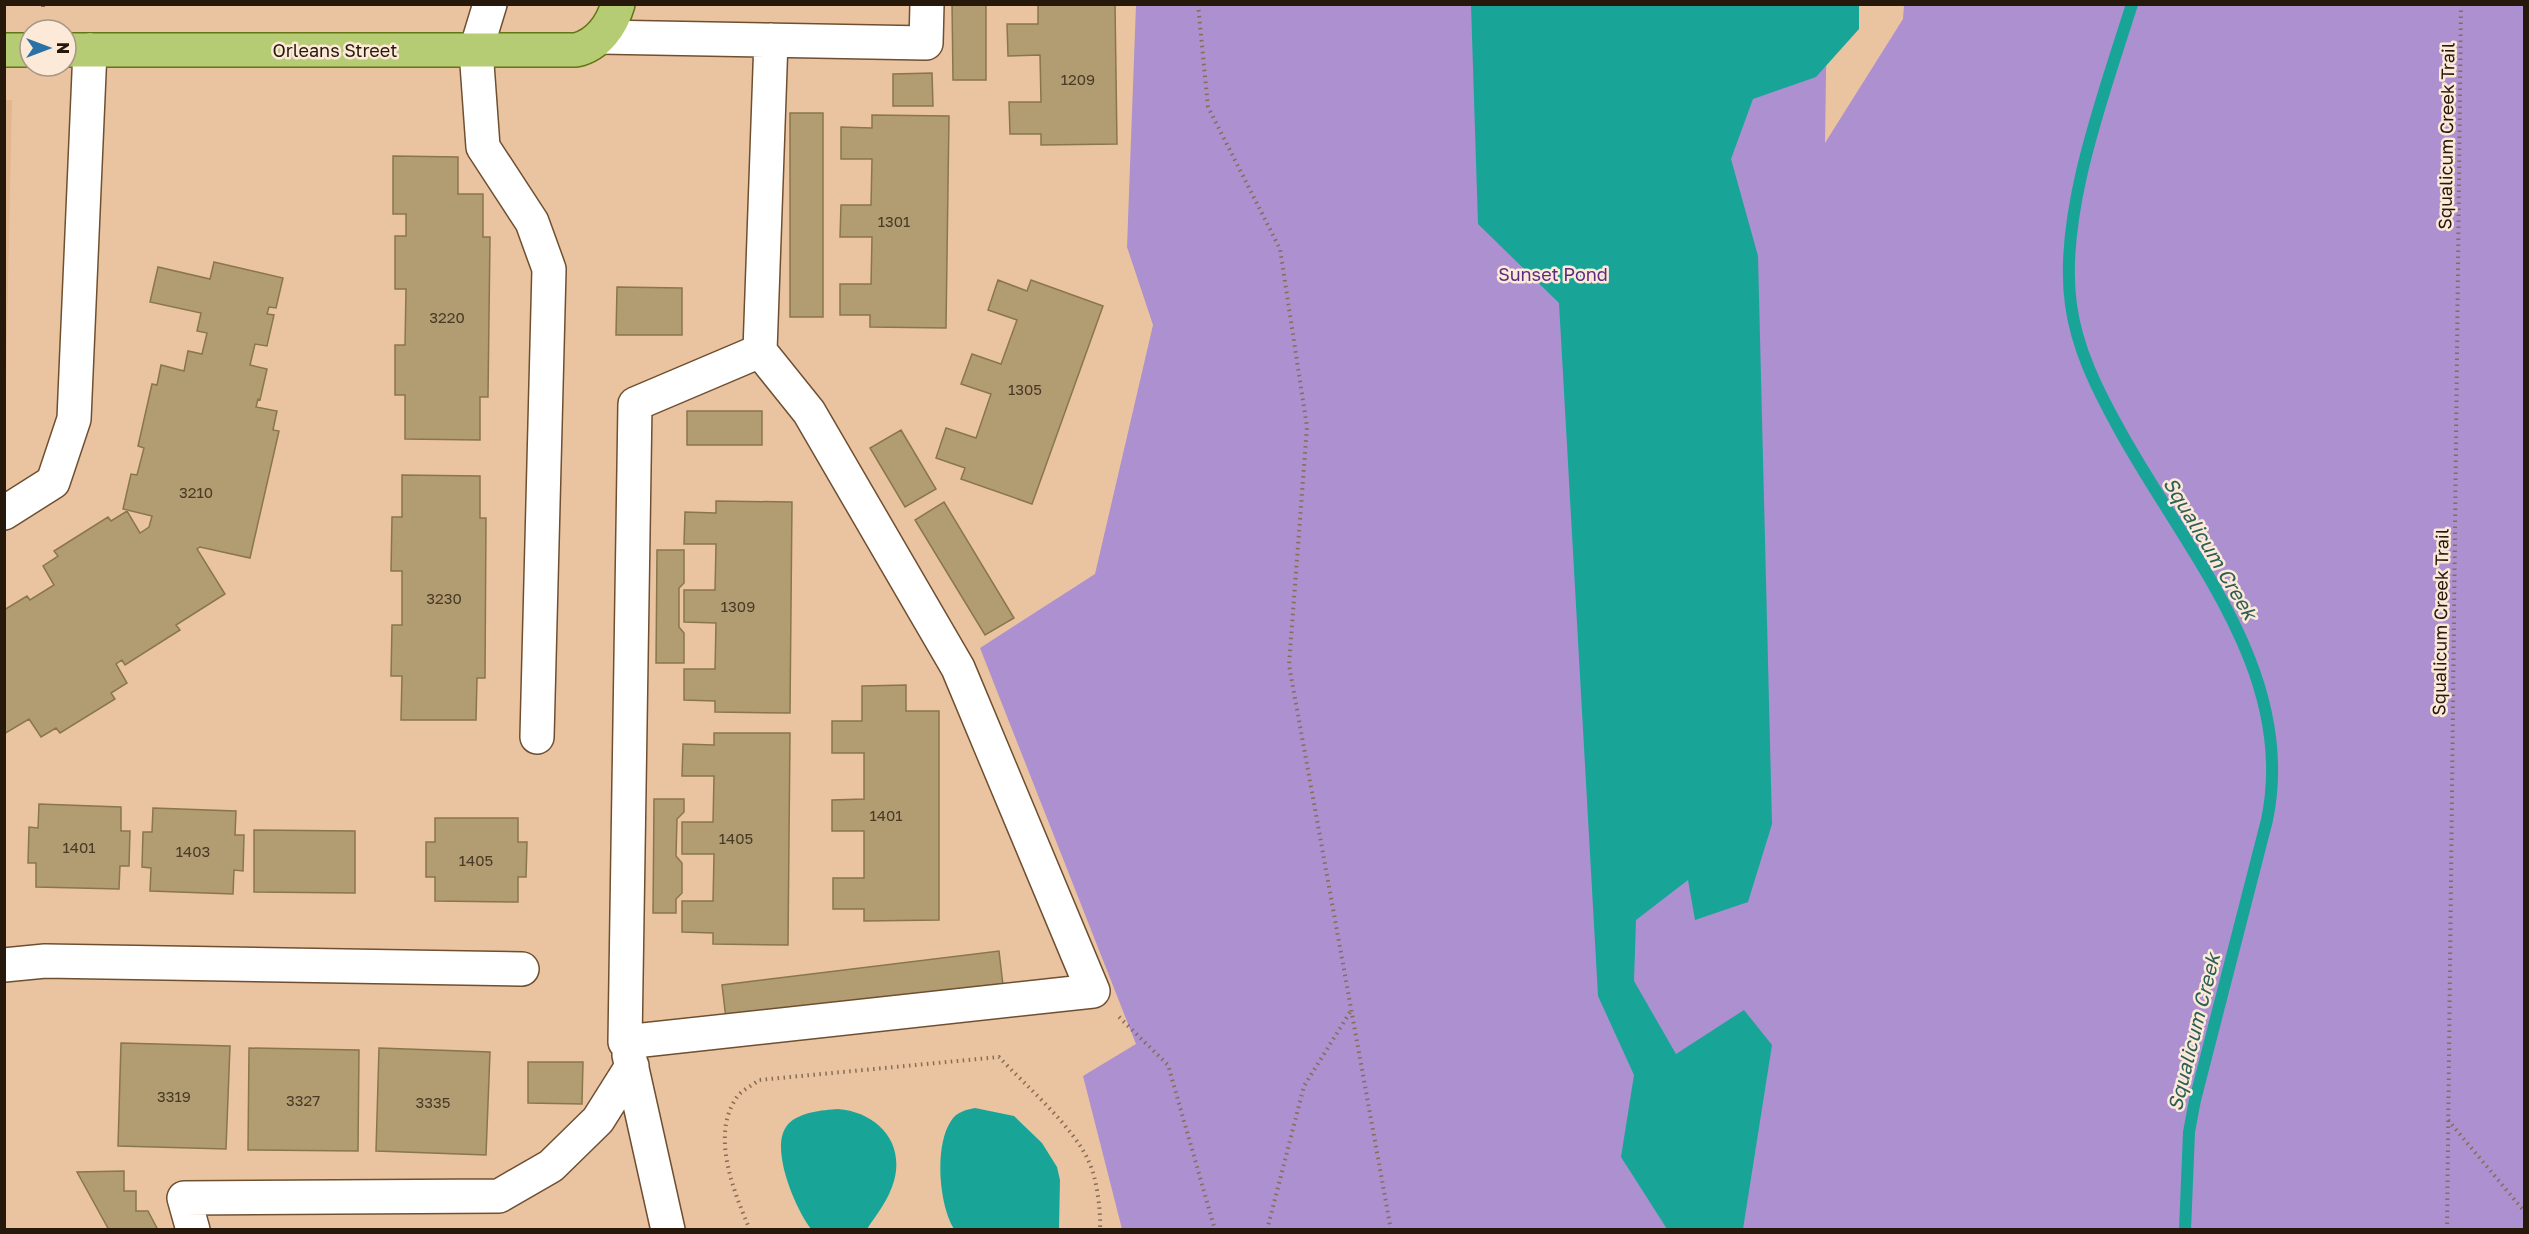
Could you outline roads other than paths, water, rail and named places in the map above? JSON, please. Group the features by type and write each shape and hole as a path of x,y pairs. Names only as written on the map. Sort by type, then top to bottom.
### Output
{"main road":[{"path":"601,37 615,15 618,4"},
{"name":"Orleans Street","path":"78,50 576,50 585,48 601,37"}],"lane":[{"path":"490,4 476,50 483,147 532,222 549,269 537,736"},
{"path":"601,37 926,43 927,4"},
{"path":"628,1054 1093,991 958,668 809,412 760,351 771,40"},
{"path":"4,513 53,482 74,419 78,78"},
{"path":"668,1230 628,1054 635,404 760,351"},
{"path":"4,965 45,961 522,969"},
{"path":"193,1230 184,1198 499,1196 551,1166 598,1120 628,1054"}],"water":[{"name":"Sunset Pond","path":"1471,5 1859,5 1859,29 1816,77 1753,99 1731,159 1758,256 1772,824 1748,902 1695,920 1688,880 1636,920 1634,981 1676,1054 1744,1010 1772,1045 1743,1229 1667,1229 1621,1157 1634,1075 1598,996 1559,303 1478,224"},
{"path":"975,1108 1014,1116 1042,1143 1057,1167 1060,1180 1059,1229 954,1229 942,1191 940,1175 942,1145 953,1118"},
{"path":"838,1109 852,1111 875,1123 891,1141 895,1153 896,1167 892,1188 867,1229 811,1229 792,1194 783,1164 782,1137 790,1122 810,1113"}],"waterway":[{"name":"Squalicum Creek","path":"2132,4 2097,113 2077,193 2071,232 2069,270 2071,305 2083,353 2103,398 2229,613 2251,662 2266,713 2272,765 2267,820 2195,1100 2189,1132 2185,1230"}]}
